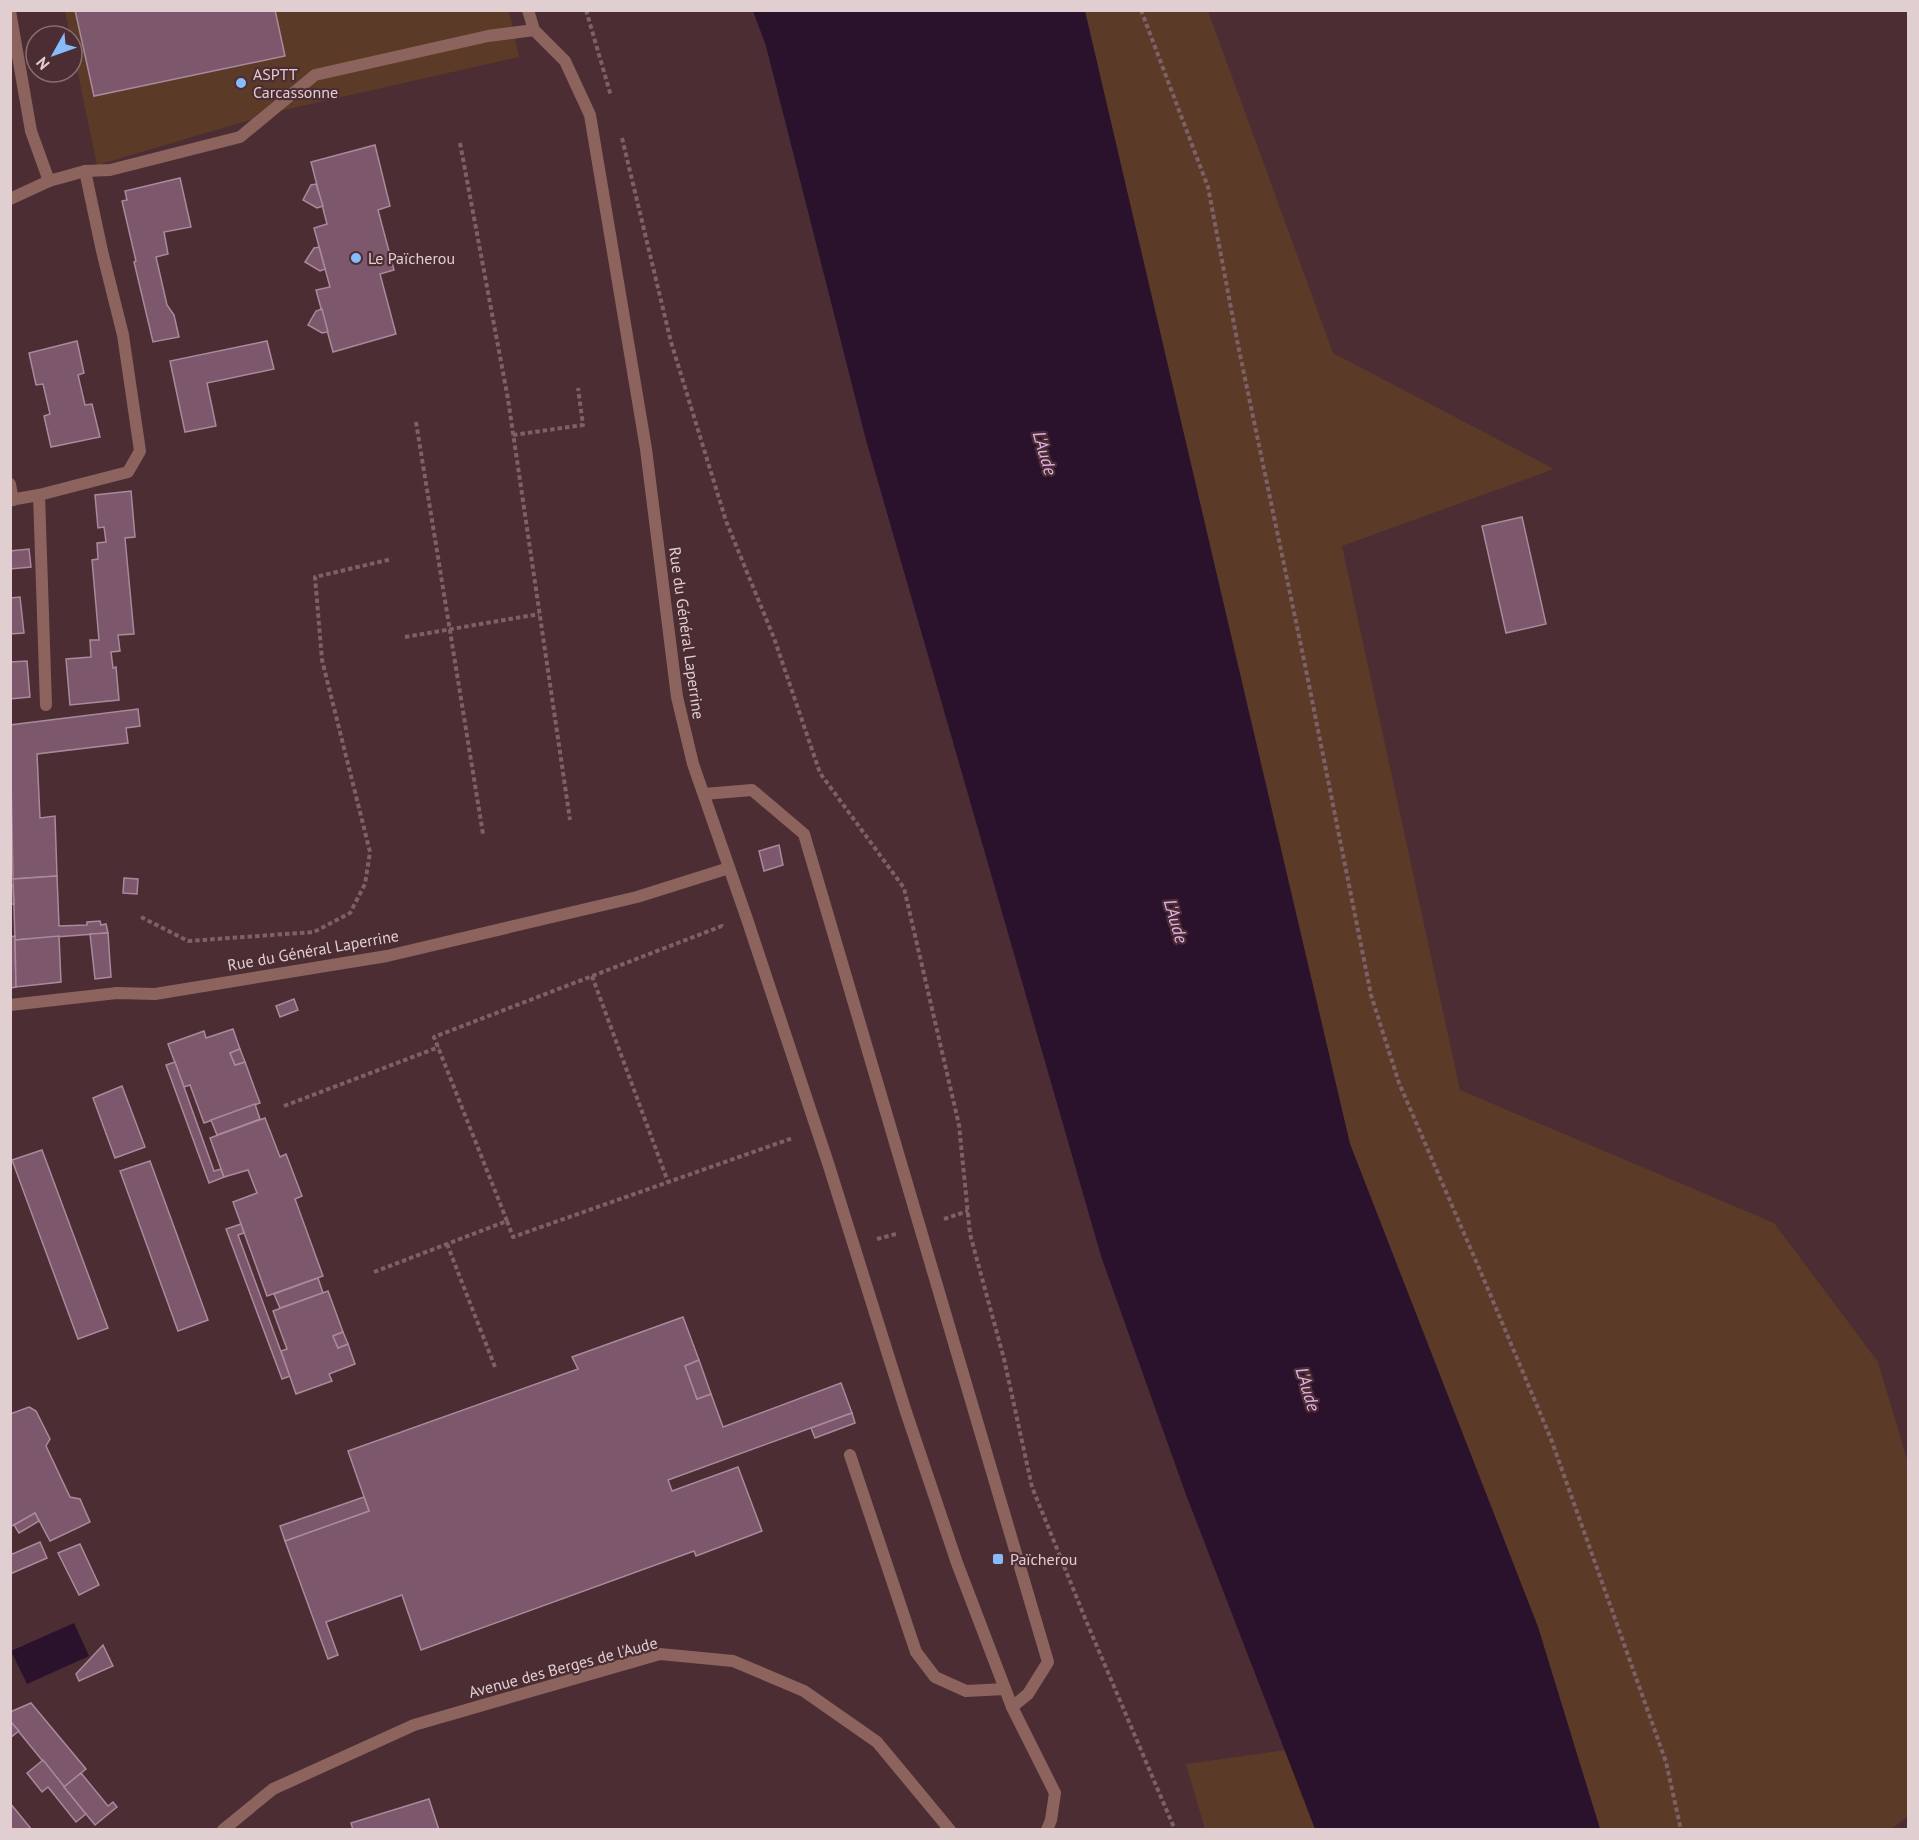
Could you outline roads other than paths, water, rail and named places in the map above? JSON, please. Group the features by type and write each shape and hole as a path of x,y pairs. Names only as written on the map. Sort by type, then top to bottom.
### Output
{"street":[{"name":"Rue du Général Laperrine","path":"10,1005 117,993 155,994 387,956 638,897 729,868 693,764 677,697 646,449 590,115 565,61 534,30 528,10"},
{"path":"10,11 31,131 49,181"},
{"path":"10,199 49,181 86,171 110,170 240,137 315,75 488,36 534,30"},
{"path":"10,484 12,500 39,495 128,471 140,452 123,335 102,251 86,171"},
{"path":"39,495 46,705"},
{"path":"704,794 752,790 804,834 1048,1662 1028,1695 1012,1707"},
{"path":"729,868 953,1552 1012,1707 1055,1792 1051,1820 1047,1830"},
{"path":"850,1455 916,1652 935,1677 966,1691 1005,1689"},
{"name":"Avenue des Berges de l'Aude","path":"223,1830 273,1789 414,1725 660,1654 733,1661 804,1691 877,1742 950,1830"}],"water":[{"name":"L'Aude","path":"753,11 1085,11 1350,1144 1538,1627 1600,1829 1315,1829 1185,1492 1101,1256 866,440 766,46"},
{"path":"74,1623 89,1656 27,1684 11,1651"}],"place":[{"name":"ASPTT Carcassonne","path":"241,83"},
{"name":"Le Païcherou","path":"356,258"},
{"name":"Païcherou","path":"998,1559"}]}
